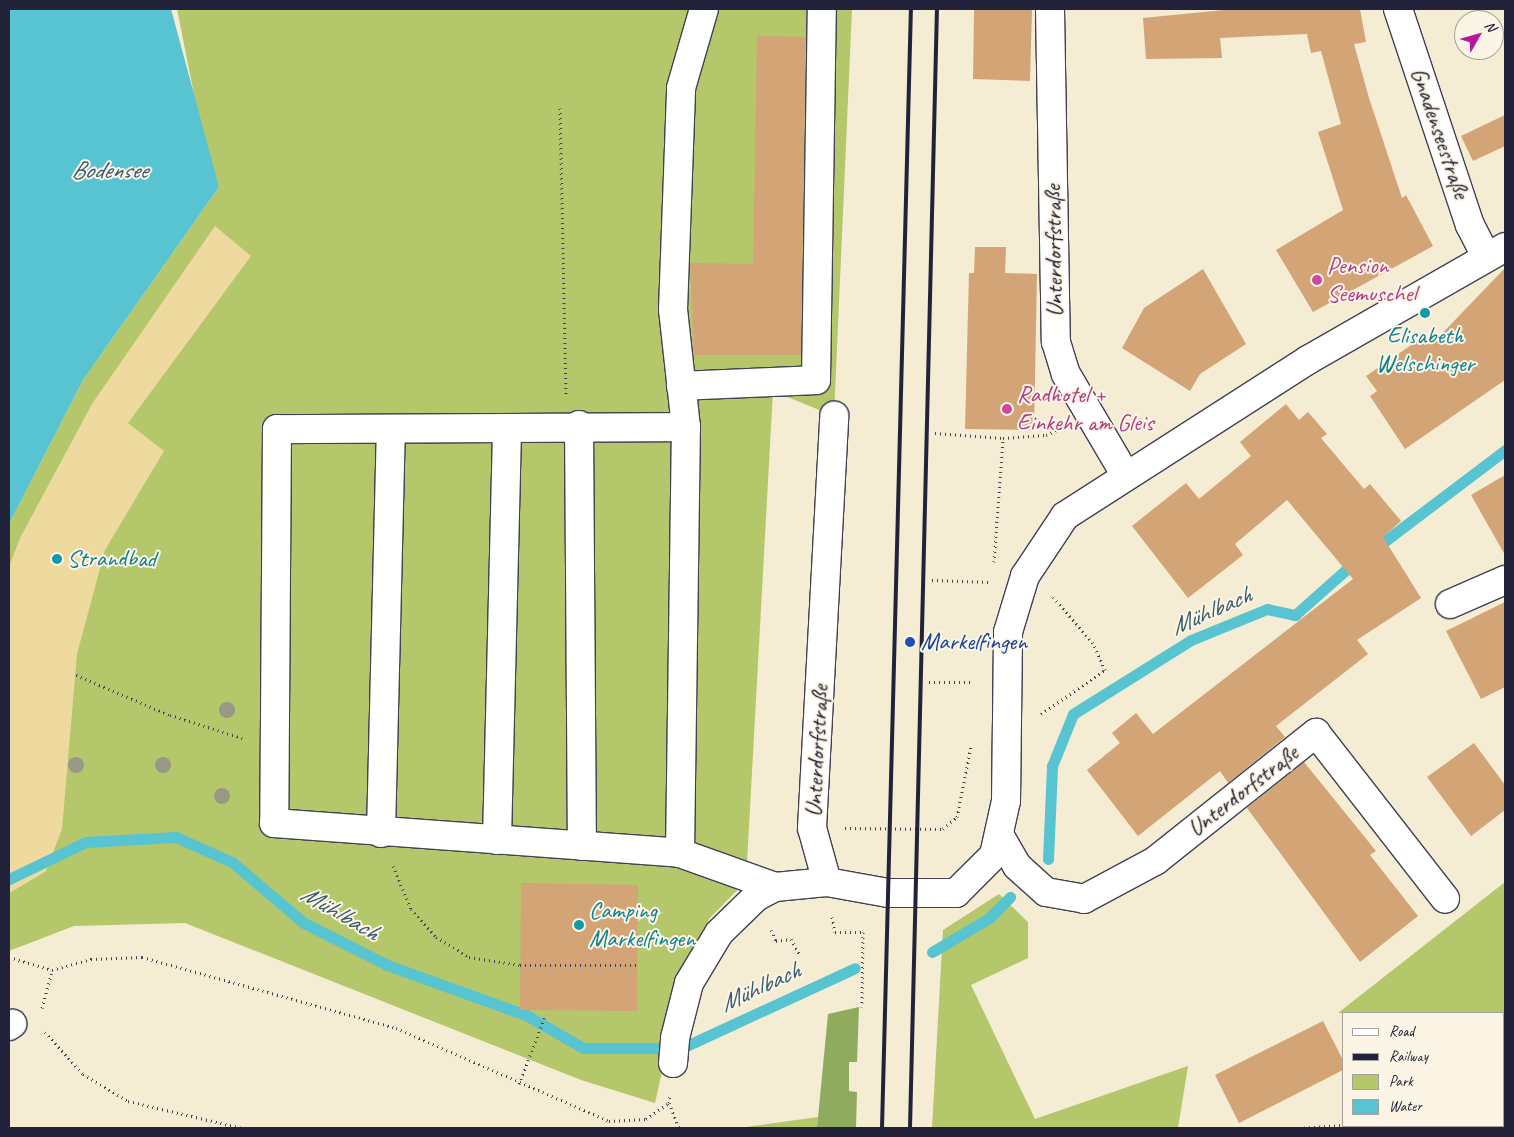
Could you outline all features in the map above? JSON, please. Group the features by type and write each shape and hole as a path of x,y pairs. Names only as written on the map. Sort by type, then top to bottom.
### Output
{"street":[{"path":"680,853 686,427 673,310 681,88 704,9"},
{"path":"681,386 816,380 822,9"},
{"name":"Unterdorfstraße","path":"1050,9 1056,342 1066,374 1088,415 1126,476"},
{"name":"Gnadenseestraße","path":"1398,9 1470,225 1495,252"},
{"path":"674,1051 689,983 719,933 766,892 827,882 888,894 956,892 994,856 1001,838 1006,801 1003,744 1008,632 1025,576 1065,516 1308,360 1495,252"},
{"name":"Unterdorfstraße","path":"827,882 812,828 834,416"},
{"path":"686,427 573,426 507,429 277,429 274,823 381,833 680,853 766,892"},
{"path":"573,426 582,846"},
{"path":"381,833 391,429"},
{"path":"497,840 507,429"},
{"path":"1450,604 1505,580"},
{"name":"Unterdorfstraße","path":"1001,838 1017,866 1046,892 1084,899 1155,860 1316,733 1445,899"}],"path":[{"path":"560,108 573,426"},
{"path":"936,433 1003,438 1046,435 1088,415"},
{"path":"932,580 992,582 1003,438"},
{"path":"1003,744 1056,701 1105,670 1092,643 1065,606 1025,576"},
{"path":"977,691 979,673"},
{"path":"76,675 170,714 274,747"},
{"path":"929,682 978,682"},
{"path":"812,828 943,829 957,817 961,804 972,738"},
{"path":"381,833 411,909 436,937 469,957 520,965 637,965"},
{"path":"827,882 835,932 863,932 862,1007"},
{"path":"766,892 776,941 791,939 800,955"},
{"path":"9,957 52,970 91,958 142,957 396,1028 519,1084 609,1121 646,1119 669,1103"},
{"path":"42,1012 42,1000 52,970"},
{"path":"519,1084 526,1061 546,1014"},
{"path":"44,1027 45,1034 83,1074 128,1101 242,1128"},
{"path":"674,1051 669,1103 679,1128"},
{"path":"1299,1128 1342,1125"}],"green space":[{"path":"177,9 852,9 834,416 773,391 746,881 709,919 683,978 655,1103 581,1080 185,923 74,926 9,951 9,893 46,871 9,879 9,524 83,380 219,187 201,130"},
{"path":"1505,882 1505,1103 1504,1012 1338,1013"},
{"path":"999,894 1028,922 1028,958 971,985 1035,1119 1188,1066 1178,1128 932,1128 943,930"},
{"path":"859,1007 857,1062 849,1062 849,1091 857,1092 856,1128 817,1128 828,1014"},
{"path":"818,1117 817,1128 738,1128 811,1118"}],"sand":[{"name":"Strandbad","path":"215,226 251,256 128,423 164,451 105,550 77,654 62,829 46,871 9,893 9,567 20,538 92,404"}],"water":[{"name":"Bodensee","path":"9,9 171,9 219,187 83,380 9,524"}],"building":[{"path":"974,9 1032,9 1030,81 973,79"},
{"path":"1234,9 1360,9 1366,42 1354,44 1369,98 1402,198 1406,195 1433,246 1313,312 1276,250 1343,210 1318,132 1341,124 1321,51 1311,53 1307,34 1220,38 1222,58 1146,59 1143,18"},
{"path":"757,36 806,37 801,355 694,355 690,263 753,264"},
{"path":"1505,115 1505,146 1473,161 1461,136"},
{"path":"975,247 1006,247 1005,273 1037,274 1034,430 965,429 969,273 974,273"},
{"path":"1505,268 1505,380 1405,449 1370,396 1377,391 1366,376 1426,335 1432,344"},
{"path":"1203,269 1246,344 1200,374 1190,391 1122,348 1144,308"},
{"path":"1286,404 1299,420 1308,412 1327,434 1321,438 1364,489 1370,484 1401,521 1383,537 1421,598 1357,640 1368,654 1276,726 1285,737 1228,783 1220,771 1138,836 1087,770 1120,743 1112,733 1136,713 1153,734 1353,579 1287,500 1235,544 1243,555 1188,598 1132,526 1186,483 1199,499 1251,456 1240,442"},
{"path":"1505,475 1505,555 1471,495"},
{"path":"1505,602 1505,687 1481,699 1446,631"},
{"path":"1474,743 1505,785 1505,810 1471,836 1427,777"},
{"path":"1304,762 1376,851 1370,855 1418,916 1360,962 1247,808"},
{"name":"Camping Markelfingen","path":"521,883 638,885 637,1011 520,1010"},
{"path":"1323,1021 1342,1058 1342,1071 1239,1123 1215,1075"}],"waterway":[{"name":"Mühlbach","path":"1373,550 1505,450"},
{"name":"Mühlbach","path":"1048,859 1052,766 1073,714 1191,640 1267,609 1295,615 1357,560"},
{"name":"Mühlbach","path":"9,879 86,842 176,837 232,862 304,923 387,965 526,1015 583,1048 659,1048"},
{"path":"932,952 989,918 1010,897"},
{"name":"Mühlbach","path":"684,1047 855,968"}],"railway":[{"path":"882,1128 911,9"},
{"path":"910,1128 937,9"}],"place":[{"name":"Pension Seemuschel","path":"1317,280"},
{"name":"Elisabeth Welschinger","path":"1425,313"},
{"name":"Radhotel + Einkehr am Gleis","path":"1007,409"},
{"name":"Strandbad","path":"57,559"},
{"name":"Markelfingen","path":"910,642"},
{"name":"Camping Markelfingen","path":"579,925"}]}
